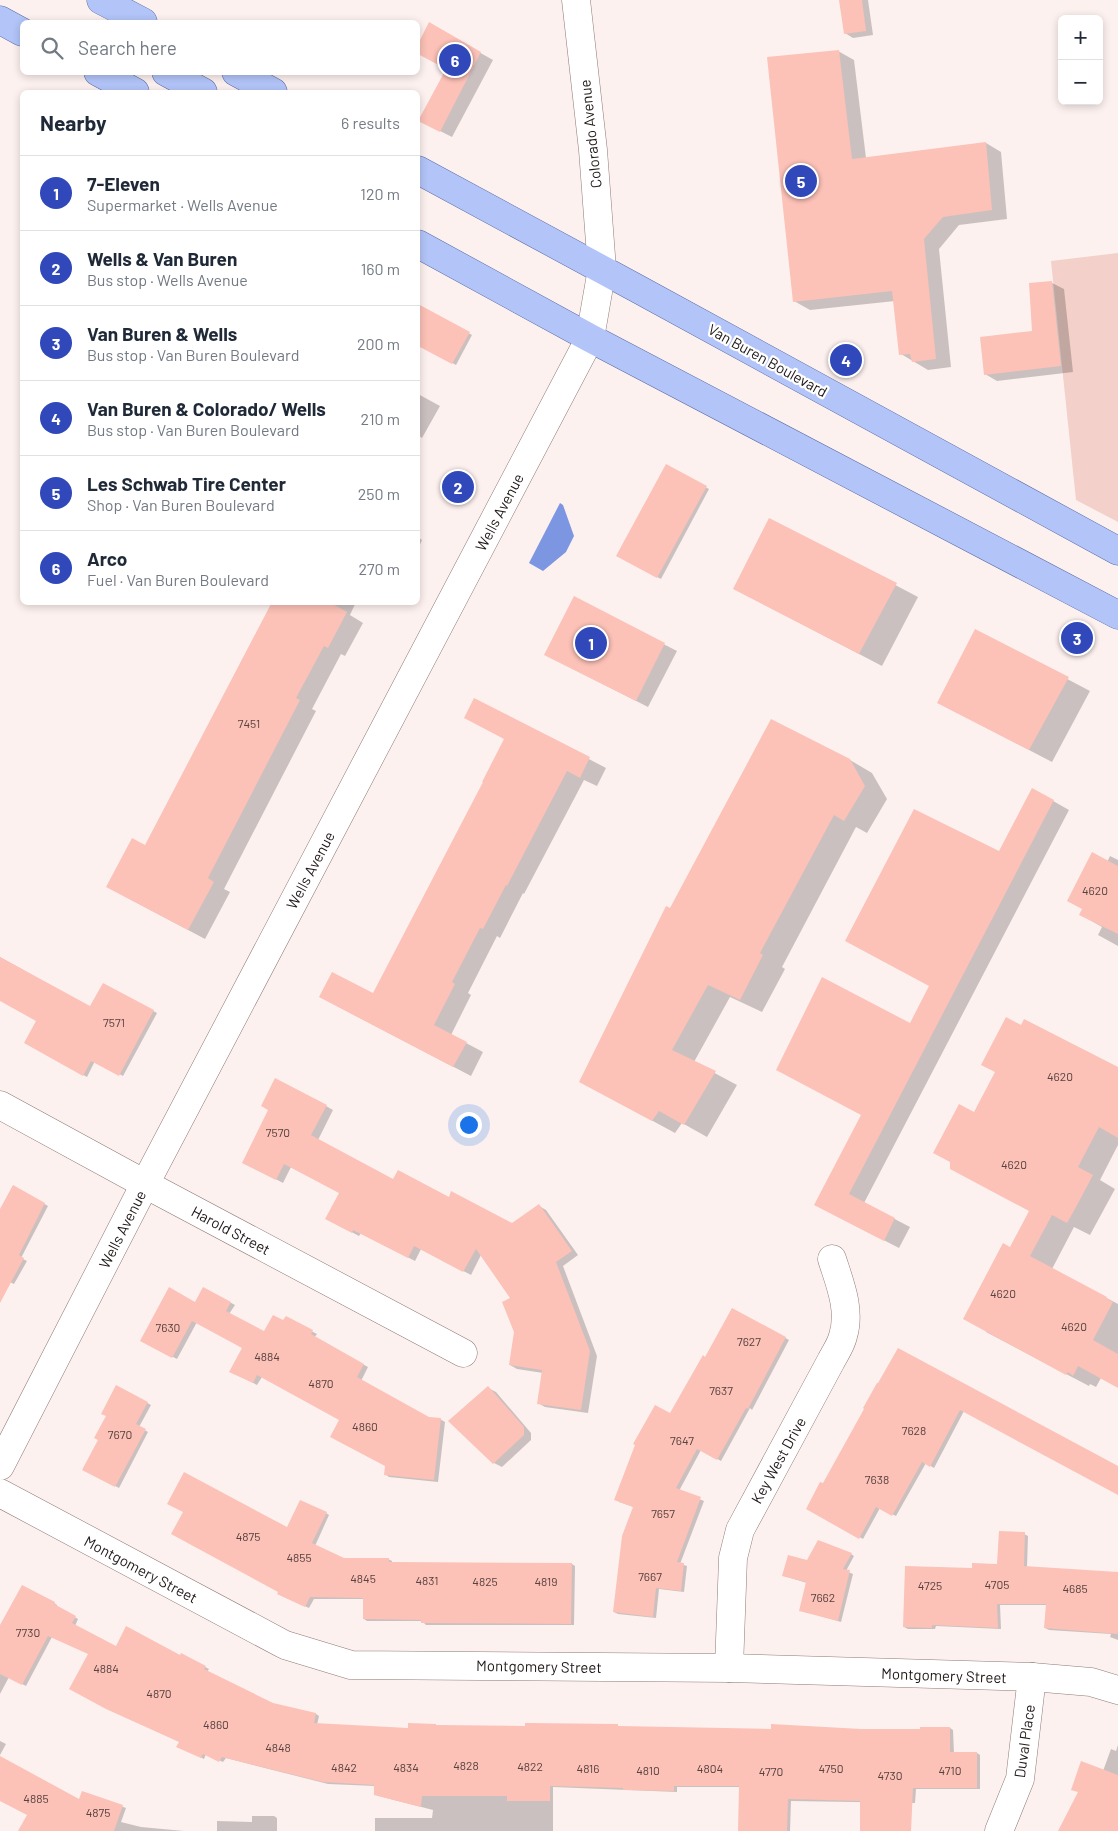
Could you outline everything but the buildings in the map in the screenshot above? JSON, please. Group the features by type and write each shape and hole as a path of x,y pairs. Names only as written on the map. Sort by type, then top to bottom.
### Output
{"main road":[{"path":"101,0 139,20"},
{"path":"0,20 20,31"},
{"path":"104,75 131,90"},
{"path":"172,75 199,90"},
{"path":"242,75 269,90"},
{"name":"Van Buren Boulevard","path":"420,171 1118,551"},
{"path":"420,245 590,338 1118,615"}],"street":[{"name":"Colorado Avenue","path":"576,0 593,150 602,269"},
{"name":"Wells Avenue","path":"0,1466 145,1184 590,338 602,269"},
{"name":"Harold Street","path":"0,1105 462,1354"},
{"name":"Key West Drive","path":"729,1668 733,1558 740,1530 832,1361 843,1336 846,1318 845,1301 832,1259"},
{"name":"Montgomery Street","path":"0,1493 285,1645 351,1665 729,1668 1032,1677 1091,1682 1118,1690"},
{"name":"Duval Place","path":"1000,1831 1020,1779 1032,1677"}],"shaded area":[{"path":"1118,253 1118,522 1076,500 1051,261"}],"water":[{"path":"560,503 563,505 574,536 566,552 543,571 529,563"}],"place":[{"name":"Arco","path":"455,60"},
{"name":"Les Schwab Tire Center","path":"801,181"},
{"name":"Van Buren & Colorado/ Wells","path":"846,360"},
{"name":"Wells & Van Buren","path":"458,487"},
{"name":"Van Buren & Wells","path":"1077,638"},
{"name":"7-Eleven","path":"591,643"}]}
